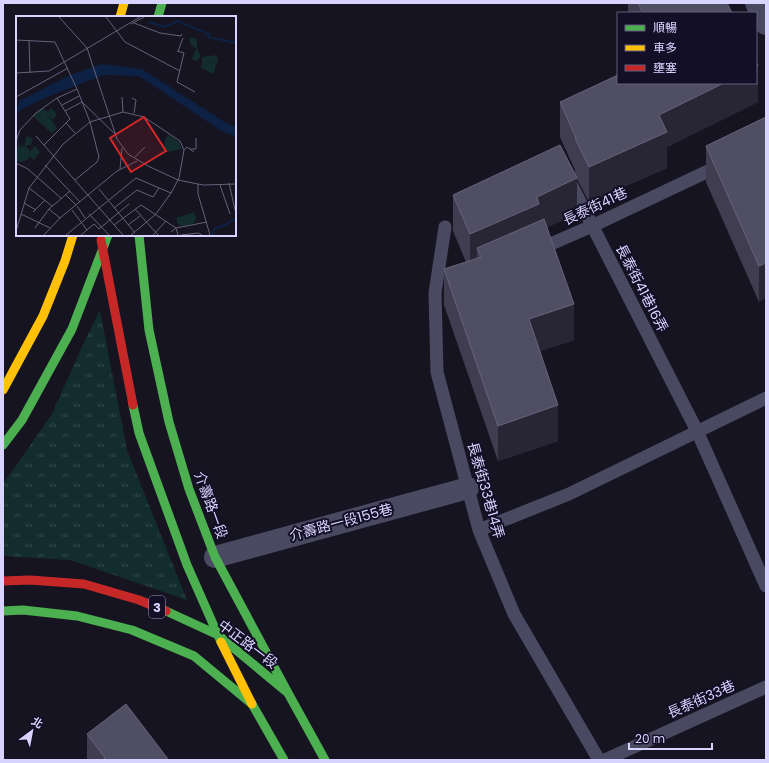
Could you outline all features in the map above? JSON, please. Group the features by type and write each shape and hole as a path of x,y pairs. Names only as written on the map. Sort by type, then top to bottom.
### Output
{"main road":[{"path":"120,16 124,3"},
{"path":"158,16 162,3"},
{"path":"3,390 42,316 65,261 72,236"},
{"path":"101,236 139,433 187,566 218,635 252,704"},
{"path":"3,445 22,420 72,329 108,236"},
{"name":"介壽路一段","path":"138,236 149,330 170,422 189,489 215,557 325,760"},
{"name":"中正路一段","path":"3,581 30,580 84,584 139,600 181,617 218,635 288,693"},
{"name":"3","path":"3,611 24,610 77,616 132,630 194,656 252,704 284,760"}],"street":[{"path":"756,3 766,24"},
{"name":"介壽路一段155巷","path":"215,557 468,488"}],"lane":[{"name":"長泰街41巷","path":"528,254 592,226 731,160"},
{"name":"長泰街41巷16弄","path":"565,172 698,431"},
{"name":"長泰街33巷14弄","path":"445,227 435,293 437,372 479,530 514,614 599,760"},
{"path":"435,293 450,287"},
{"path":"479,530 569,494 766,398"},
{"path":"698,431 766,586"},
{"name":"長泰街33巷","path":"605,760 766,687"}],"green space":[{"path":"100,310 127,450 187,600 70,560 3,556 3,484 52,414"}],"building":[{"path":"638,3 727,3 732,12 642,12"},
{"path":"617,75 617,84 722,84 659,115 667,132 589,167 560,102"},
{"path":"766,117 766,263 759,266 706,146"},
{"path":"560,145 577,178 537,197 539,204 470,234 453,195"},
{"path":"544,219 574,304 529,319 558,405 498,426 444,269 481,257 477,248"},
{"path":"126,704 168,760 103,760 105,758 87,734"}],"traffic: fast":[{"path":"158,16 162,3"},
{"path":"3,445 22,420 72,329 108,236"},
{"path":"139,236 149,330 169,422 189,489 215,557 288,693"},
{"path":"133,405 139,433 187,565 221,642"},
{"path":"3,611 23,610 77,616 132,630 194,656 252,704 284,760"},
{"path":"166,611 218,635 288,693 325,760"}],"traffic: slow":[{"path":"120,16 124,3"},
{"path":"3,390 43,316 65,261 73,236"},
{"path":"221,642 252,704"}],"traffic: jam":[{"path":"101,240 133,405"},
{"path":"3,581 30,580 84,584 139,600 166,611"}]}
